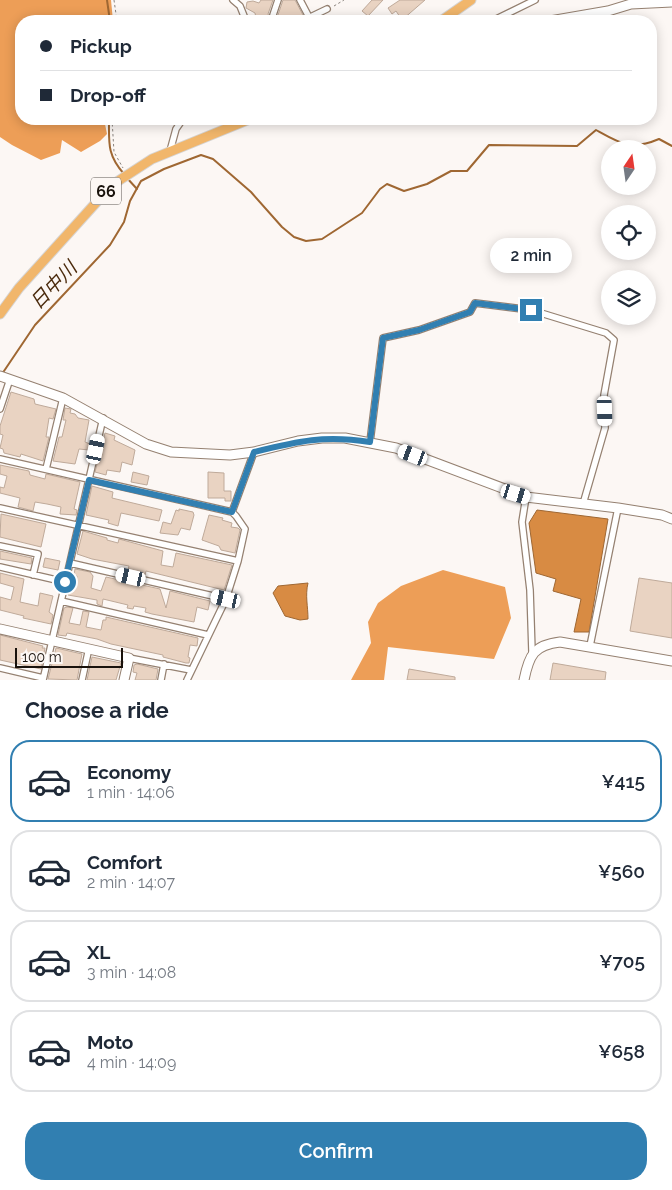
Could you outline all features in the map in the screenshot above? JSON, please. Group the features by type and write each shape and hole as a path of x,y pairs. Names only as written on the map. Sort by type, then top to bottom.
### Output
{"main road":[{"path":"450,15 471,0"},
{"name":"66","path":"0,314 19,288 97,199 127,173 170,151 235,125"}],"street":[{"path":"233,0 241,3"},
{"path":"273,15 278,0"},
{"path":"300,0 308,15"},
{"path":"504,15 535,0"},
{"path":"585,15 631,4 672,2"},
{"path":"314,15 327,9"},
{"path":"170,151 179,125"},
{"path":"370,442 383,338 419,330 470,312 475,303 531,310 606,333 614,340 604,395 605,428 583,504"},
{"path":"0,376 63,398 103,418 146,444 171,452 220,455 254,452 322,438 345,438 396,448 526,497 618,508 662,515 672,519"},
{"path":"0,409 10,379"},
{"path":"46,469 63,398"},
{"path":"0,668 43,679 103,418"},
{"path":"232,512 254,452"},
{"path":"0,459 232,512 236,516 245,529 238,561 226,599 187,680"},
{"path":"524,680 532,652 530,590 522,522 526,497"},
{"path":"0,508 238,561"},
{"path":"590,646 618,508"},
{"path":"0,546 38,554 33,575"},
{"path":"70,563 226,599"},
{"path":"0,567 65,582"},
{"path":"62,601 208,634"},
{"path":"0,629 191,670"},
{"path":"532,652 546,644 560,642 672,661"},
{"path":"82,680 89,648"},
{"path":"124,680 129,658"},
{"path":"161,680 164,664"}],"path":[{"path":"114,0 116,15"},
{"path":"327,9 344,0"},
{"path":"112,125 114,152 127,173"}],"shaded area":[{"path":"0,0 111,0 112,15 15,15 15,125 105,125 107,134 100,141 81,152 62,140 60,153 41,160 0,137"},
{"path":"537,510 608,519 589,632 574,632 581,599 553,591 556,579 536,573 529,523"},
{"path":"443,570 505,587 511,618 494,659 388,647 384,680 351,680 371,643 368,622 378,603 401,586"},
{"path":"308,583 308,619 300,620 285,616 273,593 278,586"}],"building":[{"path":"261,0 273,0 268,15 255,15 246,8 247,2 259,3"},
{"path":"283,0 295,0 303,15 278,15"},
{"path":"372,0 383,0 369,15 362,11"},
{"path":"400,0 425,0 408,15 399,15 396,11 392,14 388,8"},
{"path":"11,392 34,399 35,404 56,409 53,419 49,418 46,437 49,437 43,461 21,454 20,457 4,453 3,449 0,448 3,435 0,434 0,426"},
{"path":"65,408 71,409 70,413 75,414 78,418 89,420 85,442 90,444 89,450 79,449 75,464 53,461 59,437 62,437 66,420 63,420"},
{"path":"105,433 115,436 114,440 135,450 132,465 122,462 120,472 107,470 106,475 95,472"},
{"path":"0,465 29,471 30,475 45,479 46,474 80,482 74,509 77,510 76,515 60,514 61,507 35,502 33,511 18,507 20,498 0,493 0,487 4,488 7,476 0,474"},
{"path":"133,472 149,476 147,485 131,482"},
{"path":"208,472 224,473 224,491 231,491 231,501 225,501 225,498 208,498"},
{"path":"92,486 113,492 112,498 162,510 159,521 121,513 118,526 108,523 109,520 86,515"},
{"path":"179,509 193,512 190,530 181,528 178,535 160,533 163,522 171,524 176,510 179,511"},
{"path":"1,514 46,524 41,547 0,537"},
{"path":"209,515 223,518 222,520 232,523 231,527 240,530 235,553 221,550 219,546 202,540"},
{"path":"83,531 118,543 119,539 163,551 161,565 173,567 176,553 232,565 224,590 146,571 145,575 134,573 134,571 128,570 129,566 77,554"},
{"path":"0,551 32,558 31,564 0,559"},
{"path":"45,558 60,561 58,570 43,567"},
{"path":"75,569 90,572 93,576 91,588 101,591 106,577 160,589 166,608 170,591 210,601 208,610 197,607 194,622 145,612 146,608 134,606 133,609 127,608 128,605 103,599 102,606 97,604 97,600 68,595 70,586 75,587 77,576 74,575"},
{"path":"0,573 24,579 20,602 38,606 40,593 53,596 49,612 53,615 51,624 23,618 24,616 0,610 0,597 11,600 14,587 0,583"},
{"path":"639,578 672,583 672,638 630,631"},
{"path":"64,608 73,608 69,623 80,625 83,611 89,612 86,627 101,630 103,620 106,620 106,617 198,638 197,646 190,645 189,663 186,663 163,657 163,655 111,644 97,639 67,633 66,636 58,635"},
{"path":"0,635 43,646 42,648 45,648 41,669 0,660"},
{"path":"56,648 82,654 77,680 48,679"},
{"path":"92,657 121,663 116,680 87,680"},
{"path":"553,663 606,672 605,680 550,680"},
{"path":"134,665 158,669 156,680 135,680 137,673 133,672"},
{"path":"409,669 455,677 455,680 407,680"}],"waterway":[{"path":"107,0 109,15"},
{"path":"109,125 109,142 112,155 114,161 124,174"},
{"name":"日中川","path":"2,374 35,325 110,245 124,222 130,201 141,181 164,169 201,155 213,159 251,192 282,227 294,237 306,241 322,239 362,213 380,189 387,184 404,191 427,184 451,171 467,171 489,145 577,146 596,130 626,144 641,145 659,139 672,146"},
{"path":"127,178 137,189"}],"route":[{"path":"65,582 89,480 232,512 254,452 322,438 345,438 370,442 383,338 419,330 470,312 475,303 531,310"}]}
